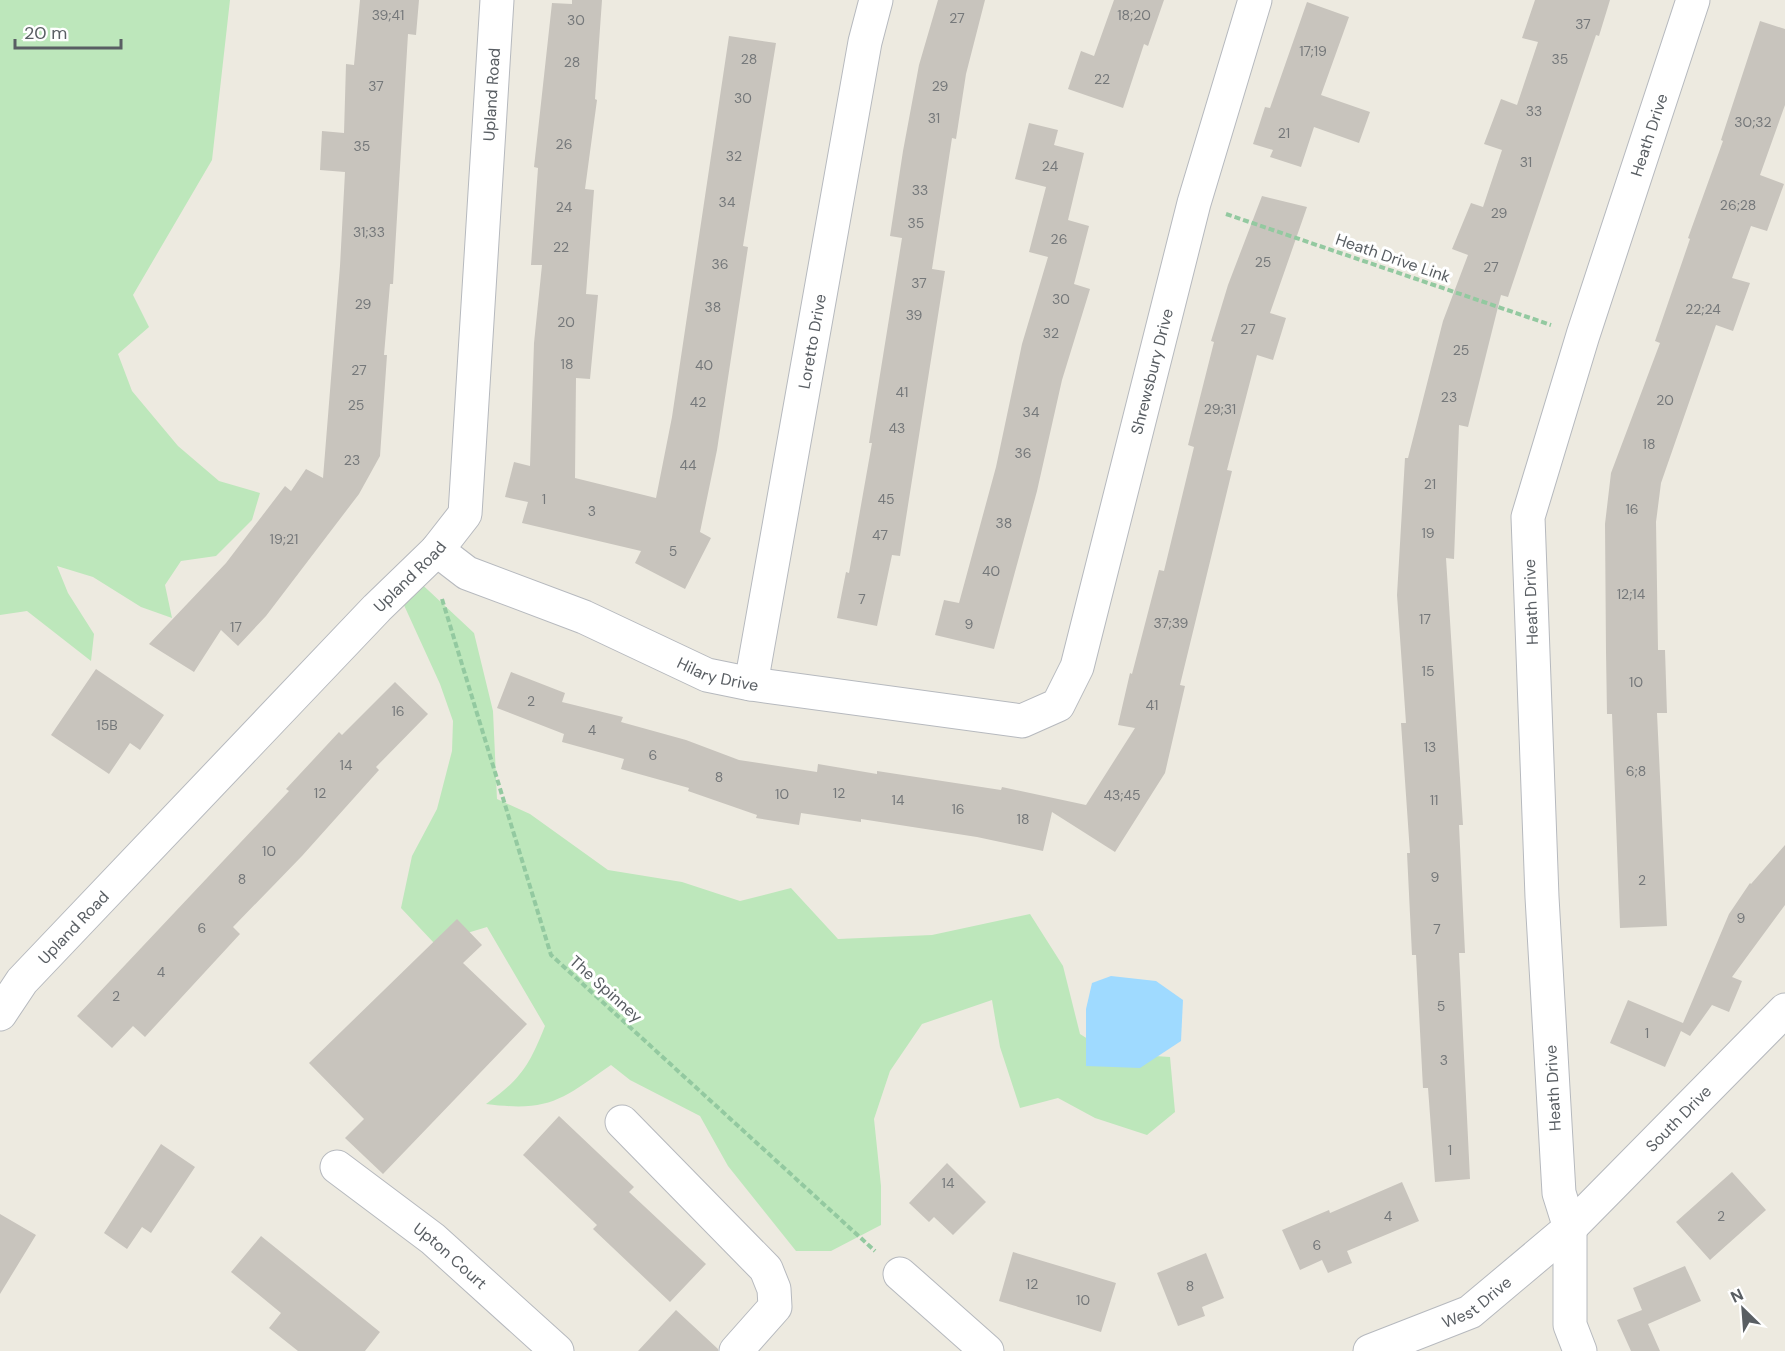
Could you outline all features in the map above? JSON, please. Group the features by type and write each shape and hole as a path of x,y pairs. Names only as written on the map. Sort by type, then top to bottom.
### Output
{"street":[{"name":"Upland Road","path":"0,1014 22,981 433,553 465,514 497,0"},
{"name":"Loretto Drive","path":"751,684 865,42 876,0"},
{"name":"Shrewsbury Drive","path":"1022,721 1058,705 1077,667 1194,203 1255,0"},
{"name":"Heath Drive","path":"1580,1351 1570,1325 1570,1228 1559,1193 1556,1145 1542,897 1528,517 1583,336 1693,0"},
{"name":"Hilary Drive","path":"433,553 467,573 584,617 707,675 751,684 1022,721"},
{"name":"South Drive","path":"1570,1228 1785,1010"},
{"path":"621,1122 766,1269 774,1289 775,1307 736,1351"},
{"name":"Upton Court","path":"336,1167 433,1239 557,1351"},
{"name":"West Drive","path":"1370,1351 1470,1312 1570,1228"},
{"path":"900,1274 987,1351"}],"path":[{"name":"Heath Drive Link","path":"1194,203 1583,336"},
{"name":"The Spinney","path":"433,553 551,955 900,1274"}],"green space":[{"path":"0,0 230,0 212,160 133,295 149,327 118,354 132,391 178,446 219,481 260,493 252,520 216,556 181,561 165,585 172,618 141,607 93,577 57,566 68,593 94,634 91,661 27,611 0,615"},
{"path":"413,576 474,633 493,711 497,799 530,814 608,870 682,882 740,901 791,888 838,939 932,935 1030,914 1063,966 1080,1034 1110,1053 1170,1057 1175,1112 1147,1135 1095,1118 1058,1098 1020,1108 1000,1047 992,1000 922,1024 890,1071 874,1119 881,1186 881,1225 831,1251 796,1251 728,1166 700,1116 630,1080 611,1065 554,1101 526,1106 486,1104 508,1087 523,1071 545,1026 487,927 434,943 401,908 412,856 437,809 452,751 453,721 440,684 398,592"}],"water":[{"path":"1111,976 1156,981 1183,1000 1181,1041 1140,1068 1086,1066 1086,1009 1092,983"}],"building":[{"path":"360,0 419,0 416,35 408,34 393,284 390,284 384,355 387,355 380,456 359,494 266,616 238,646 221,630 194,672 149,644 226,563 285,486 291,491 306,469 323,478 345,172 320,170 322,131 344,133 346,64 354,65"},
{"path":"572,0 602,0 595,99 597,100 585,189 594,190 586,294 598,295 590,379 576,378 575,478 656,498 672,417 729,36 776,43 743,246 748,247 717,450 700,532 711,538 685,589 635,563 641,551 522,523 528,502 505,497 514,462 530,466 534,343 542,265 531,265 538,168 534,167 552,3 572,4"},
{"path":"938,0 985,0 966,74 956,139 952,138 932,269 945,271 900,556 892,555 877,626 837,618 846,572 849,573 872,443 869,443 902,238 890,236 903,151 919,65"},
{"path":"1114,0 1164,0 1148,46 1144,44 1123,108 1068,89 1081,51 1094,56"},
{"path":"1535,0 1610,0 1599,36 1596,35 1508,297 1501,295 1468,427 1459,425 1454,559 1446,558 1463,825 1459,825 1465,953 1459,953 1470,1179 1435,1182 1428,1088 1423,1088 1416,955 1412,955 1407,853 1410,853 1401,723 1406,723 1397,595 1405,458 1408,458 1443,321 1468,255 1452,249 1471,203 1483,207 1502,150 1484,144 1501,99 1517,105 1538,42 1522,38"},
{"path":"1307,2 1349,17 1321,95 1370,112 1359,143 1314,127 1301,167 1270,157 1273,150 1253,144 1265,107 1270,108"},
{"path":"1760,21 1785,29 1785,105 1760,175 1784,184 1767,231 1751,226 1732,278 1750,283 1733,331 1716,325 1661,483 1656,522 1658,650 1665,650 1667,713 1657,713 1667,926 1620,928 1612,714 1607,714 1605,524 1611,473 1660,343 1655,341 1690,239 1688,238 1723,141 1721,140"},
{"path":"1029,123 1058,130 1054,145 1084,153 1068,220 1089,226 1074,284 1090,289 1062,380 1037,491 994,649 935,635 944,600 959,603 996,467 1022,344 1048,257 1029,252 1046,187 1015,179"},
{"path":"1262,196 1307,207 1270,313 1286,318 1273,360 1257,355 1227,470 1232,471 1180,685 1185,686 1165,773 1115,852 1052,812 1043,851 977,837 861,819 861,822 801,813 799,825 756,818 757,815 688,791 689,788 621,769 624,759 562,742 564,734 497,708 511,672 565,693 562,702 623,717 621,722 686,740 739,760 817,772 818,764 1001,790 1002,787 1086,805 1135,728 1118,725 1130,673 1132,674 1159,570 1164,571 1194,447 1188,445 1214,342 1211,341 1228,285"},
{"path":"96,669 164,715 140,750 130,743 109,774 51,735"},
{"path":"395,682 428,714 376,767 379,770 302,856 233,927 240,934 145,1037 133,1026 112,1048 77,1016 289,791 286,789 339,732 342,735"},
{"path":"1785,845 1785,905 1732,977 1742,981 1729,1012 1712,1005 1690,1036 1681,1031 1665,1067 1610,1043 1628,1000 1683,1023 1729,914 1750,883"},
{"path":"457,919 482,945 463,963 527,1024 383,1174 345,1138 364,1119 309,1063"},
{"path":"559,1116 634,1187 629,1192 706,1264 670,1302 593,1229 597,1225 523,1155"},
{"path":"161,1144 195,1167 151,1233 142,1227 127,1249 104,1233"},
{"path":"947,1163 986,1202 953,1235 934,1217 929,1222 909,1203"},
{"path":"1732,1172 1766,1210 1710,1260 1676,1222"},
{"path":"1402,1182 1419,1221 1347,1251 1352,1263 1328,1273 1322,1260 1300,1270 1282,1230 1329,1210 1330,1213"},
{"path":"0,1214 36,1235 0,1294"},
{"path":"261,1236 380,1332 365,1351 298,1351 269,1328 281,1313 231,1272"},
{"path":"1013,1252 1116,1283 1101,1332 999,1301"},
{"path":"1206,1253 1224,1298 1202,1307 1205,1316 1178,1326 1157,1273"},
{"path":"1685,1266 1701,1301 1648,1324 1660,1351 1631,1351 1617,1320 1642,1310 1633,1288"},
{"path":"676,1310 718,1349 718,1351 638,1351"}]}
